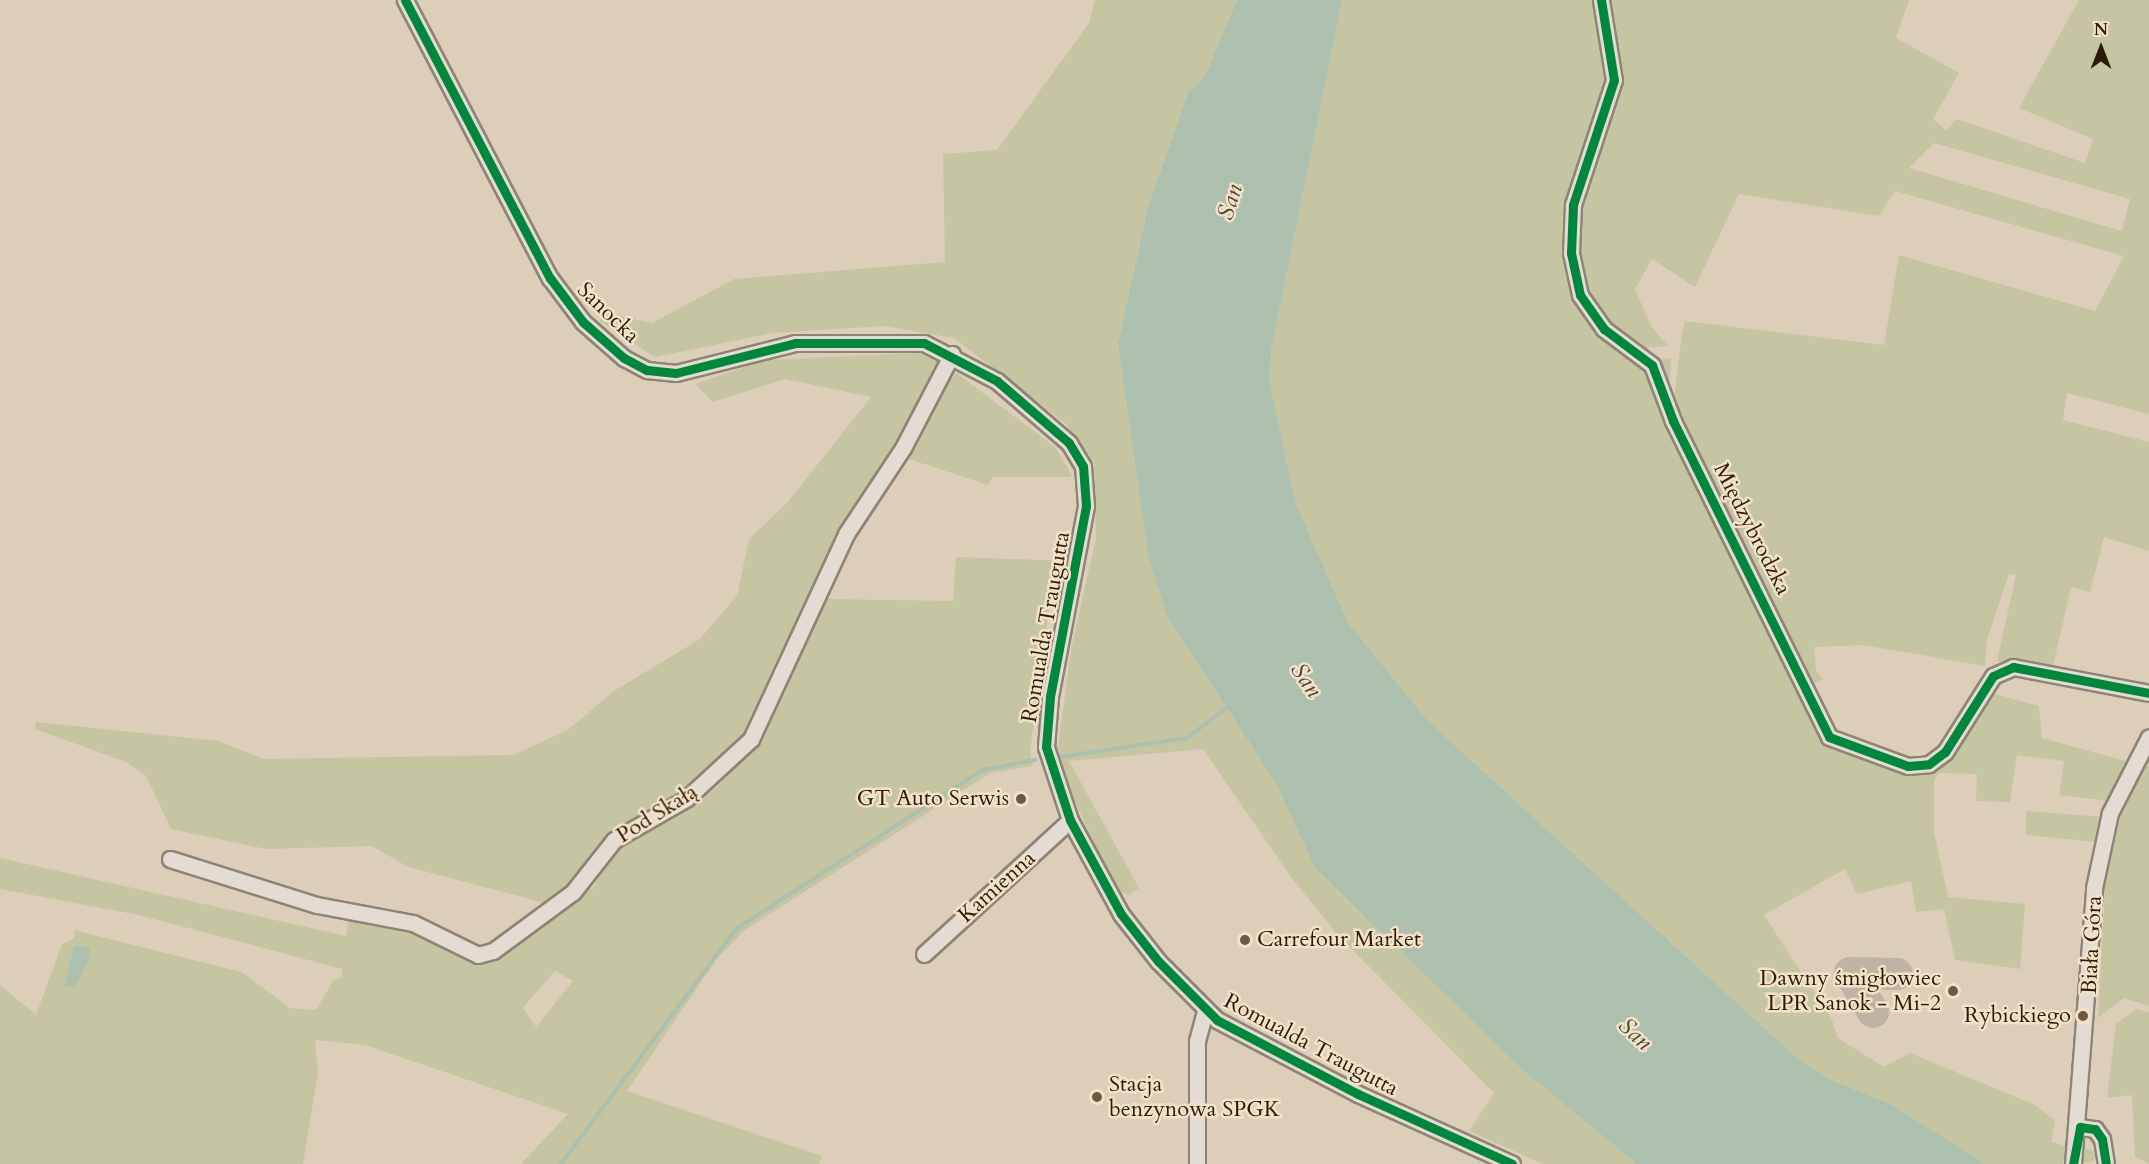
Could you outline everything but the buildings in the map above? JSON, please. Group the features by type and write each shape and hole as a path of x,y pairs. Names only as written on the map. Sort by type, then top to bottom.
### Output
{"street":[{"name":"Sanocka","path":"405,0 550,278 583,322 624,358 666,373 795,343 906,341 952,354"},
{"name":"Międzybrodzka","path":"1601,0 1614,80 1573,205 1571,253 1580,295 1604,329 1652,365 1673,421 1783,635 1829,737 1908,766 1929,764 1945,752 1993,676 2013,667 2149,693"},
{"name":"Romualda Traugutta","path":"952,354 997,381 1046,422 1069,443 1083,466 1081,550 1047,726 1049,768 1070,820 1125,919 1205,1011 1292,1062 1512,1164"},
{"name":"Pod Skałą","path":"170,859 316,904 413,923 478,955 493,951 579,887 614,840 687,798 751,739 846,534 903,448 952,354"},
{"name":"Biała Góra","path":"2073,1164 2080,1126 2094,888 2110,813 2149,737"},
{"name":"Kamienna","path":"924,954 1070,820"},
{"path":"1197,1164 1197,1041 1205,1011"},
{"path":"2080,1126 2095,1129 2102,1139 2106,1164"}],"shaded area":[{"path":"1095,0 1237,0 1205,76 1188,93 1148,205 1118,342 1148,556 1167,616 1277,785 1315,868 1524,1071 1637,1164 1543,1164 1469,1131 1494,1093 1337,934 1291,877 1203,749 1069,761 1139,888 1129,895 1118,891 1066,784 1058,746 1072,645 1096,538 1094,462 1066,424 954,338 884,326 773,333 655,357 600,321 602,312 652,323 734,279 945,262 943,154 997,150 1089,23"},
{"path":"1342,0 1596,0 1608,93 1571,194 1578,303 1590,325 1635,357 1652,385 1830,746 1857,757 1938,773 1988,692 2039,706 2042,738 2126,761 2110,801 2059,795 2064,761 2017,755 2010,802 1976,801 1977,774 1939,773 1934,780 1934,832 1948,897 2025,904 2020,969 1955,960 1944,909 1916,912 1911,881 1857,894 1845,869 1764,915 1832,1020 1838,1038 1884,1067 1910,1053 2035,1105 2055,1121 2051,1142 2066,1146 2063,1164 1986,1164 1892,1105 1827,1078 1797,1058 1428,721 1348,623 1296,504 1270,386 1271,351"},
{"path":"1605,0 1909,0 1896,38 1959,73 1933,119 1946,130 1957,119 2085,163 2093,139 2019,108 2079,0 2149,0 2149,414 2067,393 2063,420 2149,442 2149,551 2104,537 2090,592 2071,587 2053,666 1997,661 2016,575 2009,574 1987,640 1985,666 1863,645 1814,647 1816,670 1823,680 1813,683 1673,407 1682,333 1685,321 1884,345 1899,255 2095,311 2124,256 1895,191 1879,216 1739,194 1695,287 1652,259 1635,289 1651,326 1668,346 1645,348 1600,317 1580,273 1575,234 1581,196 1616,98 1618,75","holes":["1934,143 2130,199 2122,231 1909,168"]},
{"path":"918,353 939,363 759,715 736,747 681,798 624,823 572,883 545,903 408,867 372,846 266,849 171,829 146,776 126,762 35,729 36,722 218,741 264,759 514,755 569,729 614,691 700,639 737,596 749,539 788,502 871,397 785,379 713,402 695,384 765,360"},
{"path":"1671,358 1670,378 1667,393 1656,361"},
{"path":"956,373 1055,447 1073,477 993,477 988,485 906,458 938,394"},
{"path":"956,557 1070,561 1064,598 1050,603 1030,752 1033,766 990,773 745,930 718,957 627,1091 822,1156 819,1164 521,1164 568,1114 365,1045 315,1040 318,1073 303,1164 0,1164 0,985 36,1015 62,944 75,938 74,930 242,972 290,1008 316,1010 333,981 342,977 342,969 139,915 0,889 0,858 346,936 350,916 403,926 474,959 491,961 588,885 592,890 615,849 638,832 679,816 718,786 759,739 824,599 953,601","holes":["555,971 573,981 536,1027 523,1008"]},
{"path":"2149,754 2149,1006 2124,998 2098,1018 2106,868 2119,816"},
{"path":"2026,811 2105,817 2097,842 2026,835"},
{"path":"2136,1009 2149,1012 2149,1164 2135,1157 2132,1095 2107,1098 2116,1024"},
{"path":"2085,1149 2091,1149 2095,1156 2091,1163 2085,1163 2081,1159 2081,1153"}],"water":[{"name":"San","path":"1237,0 1342,0 1271,351 1270,386 1296,504 1348,623 1428,721 1797,1058 1827,1078 1892,1105 1986,1164 1637,1164 1524,1071 1315,868 1277,785 1167,616 1148,556 1118,343 1148,206 1188,93 1205,76"},
{"path":"74,946 90,947 88,962 76,985 64,988"}],"waterway":[{"path":"1060,757 1187,738 1230,705"},
{"path":"561,1164 737,928 982,770 1035,760"}],"taxiway":[{"path":"1873,1012 1850,973 1897,974"}],"cycle path":[{"path":"405,0 550,278 583,322 624,358 647,370 676,373 795,343 924,343 997,381 1069,443 1083,466 1086,506 1050,697 1046,747 1070,820 1121,914 1158,961 1217,1020 1358,1094 1512,1164"},
{"path":"1601,0 1614,80 1573,205 1571,253 1580,295 1604,329 1652,365 1673,421 1829,737 1908,766 1929,764 1945,752 1993,676 2013,667 2149,693"},
{"path":"2073,1164 2080,1127 2095,1129 2102,1139 2106,1164"}],"place":[{"name":"GT Auto Serwis","path":"1021,799"},
{"name":"Carrefour Market","path":"1245,940"},
{"name":"Dawny śmigłowiec LPR Sanok - Mi-2","path":"1953,991"},
{"name":"Rybickiego","path":"2083,1016"},
{"name":"Stacja benzynowa SPGK","path":"1097,1097"}]}
